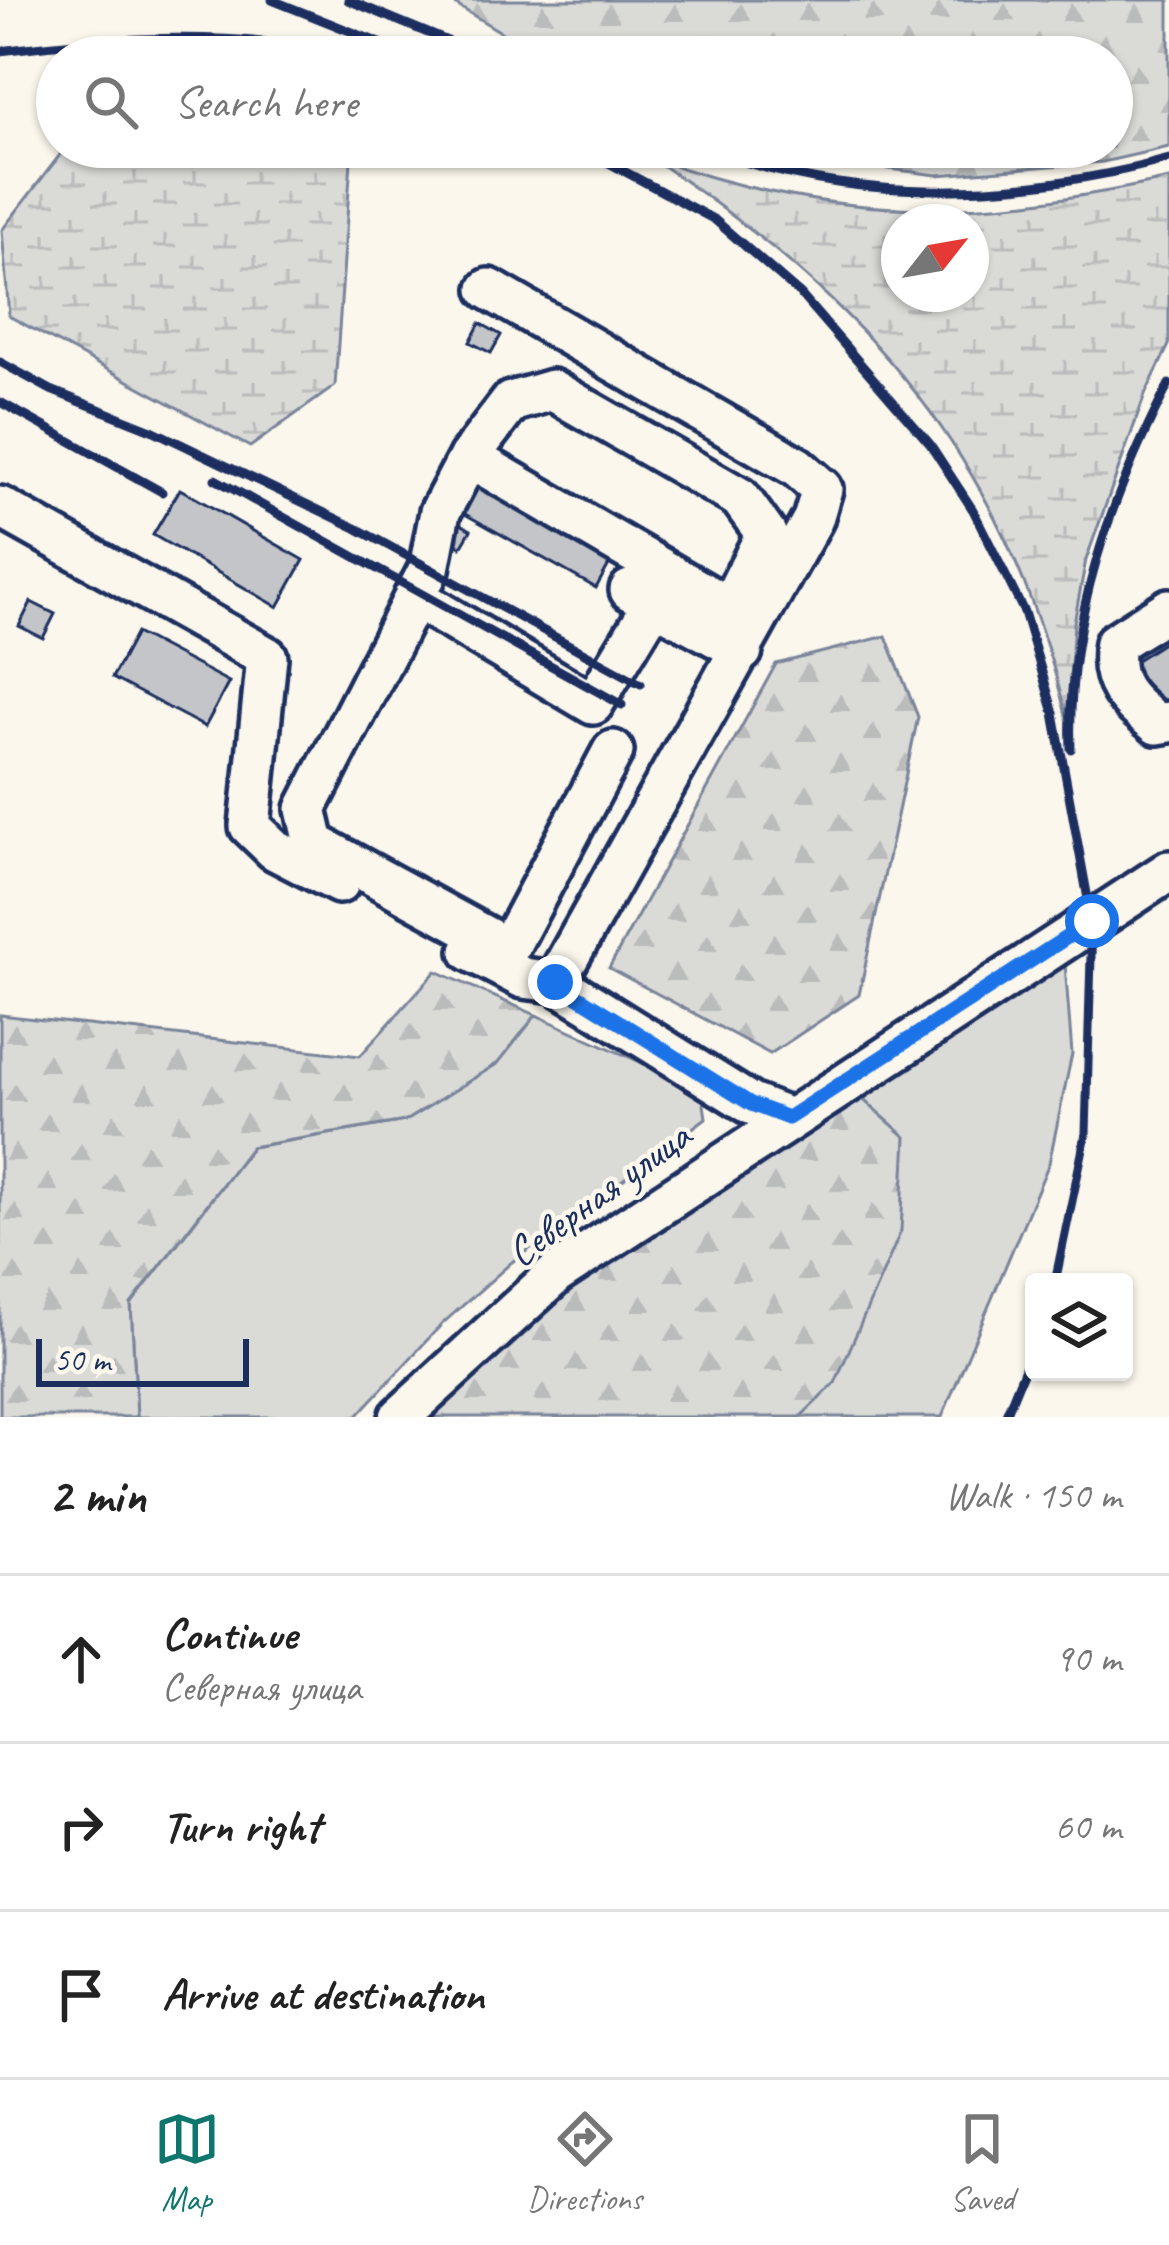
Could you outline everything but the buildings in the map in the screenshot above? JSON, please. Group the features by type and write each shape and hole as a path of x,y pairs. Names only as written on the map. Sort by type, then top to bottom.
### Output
{"street":[{"path":"489,290 797,467 822,489 813,520 729,632"},
{"path":"555,982 729,632 766,534 740,498 552,390 511,402 470,457 440,512 429,569 306,809 314,843 508,949 613,751"},
{"path":"470,457 729,632"},
{"path":"0,507 267,657 250,826 275,850 523,978 555,982 751,1104 788,1118"},
{"path":"414,597 593,704 642,596 729,632"},
{"path":"1169,609 1115,643 1111,668 1126,700 1157,724 1169,722"},
{"name":"Северная улица","path":"400,1417 556,1274 1169,871"}],"green space":[{"path":"448,0 1169,0 1169,147 1133,155 1133,36 507,36"},
{"path":"50,168 351,168 335,386 250,447 9,316 2,230"},
{"path":"665,168 684,168 782,194 881,206 881,312 989,312 989,206 1169,179 1169,345 1145,395 1086,560 1074,623 1067,719 1040,625 1006,541 965,465 917,395 862,331 799,270"},
{"path":"881,168 1026,168 937,175"},
{"path":"886,636 918,717 859,995 770,1054 609,968 776,664"},
{"path":"1064,951 1072,1054 1049,1163 942,1417 800,1417 835,1383 850,1088"},
{"path":"436,971 536,1015 498,1063 405,1121 251,1147 131,1304 137,1417 0,1417 0,1015 360,1056"},
{"path":"536,1015 702,1090 706,1118 512,1262 442,1324 356,1417 137,1417 131,1304 252,1147 405,1121 498,1063"},
{"path":"850,1088 906,1137 901,1231 835,1383 800,1417 430,1417 477,1369 578,1282"}],"railway":[{"path":"272,0 362,36"},
{"path":"348,0 435,36"},
{"path":"0,51 36,47"},
{"path":"1133,167 1169,159"},
{"path":"618,168 715,220 801,295 930,444 973,510 1024,612 1054,713 1092,921 1086,1134 1057,1273"},
{"path":"768,168 875,187 935,190 1054,182 1130,168"},
{"path":"0,362 51,390 154,431 356,528 641,684"},
{"path":"1071,749 1076,654 1096,560 1129,470 1169,384"},
{"path":"0,402 162,492"},
{"path":"215,479 622,705"},
{"path":"1005,1417 1025,1368"}],"route":[{"path":"555,982 751,1104 788,1118 1092,921"}]}
